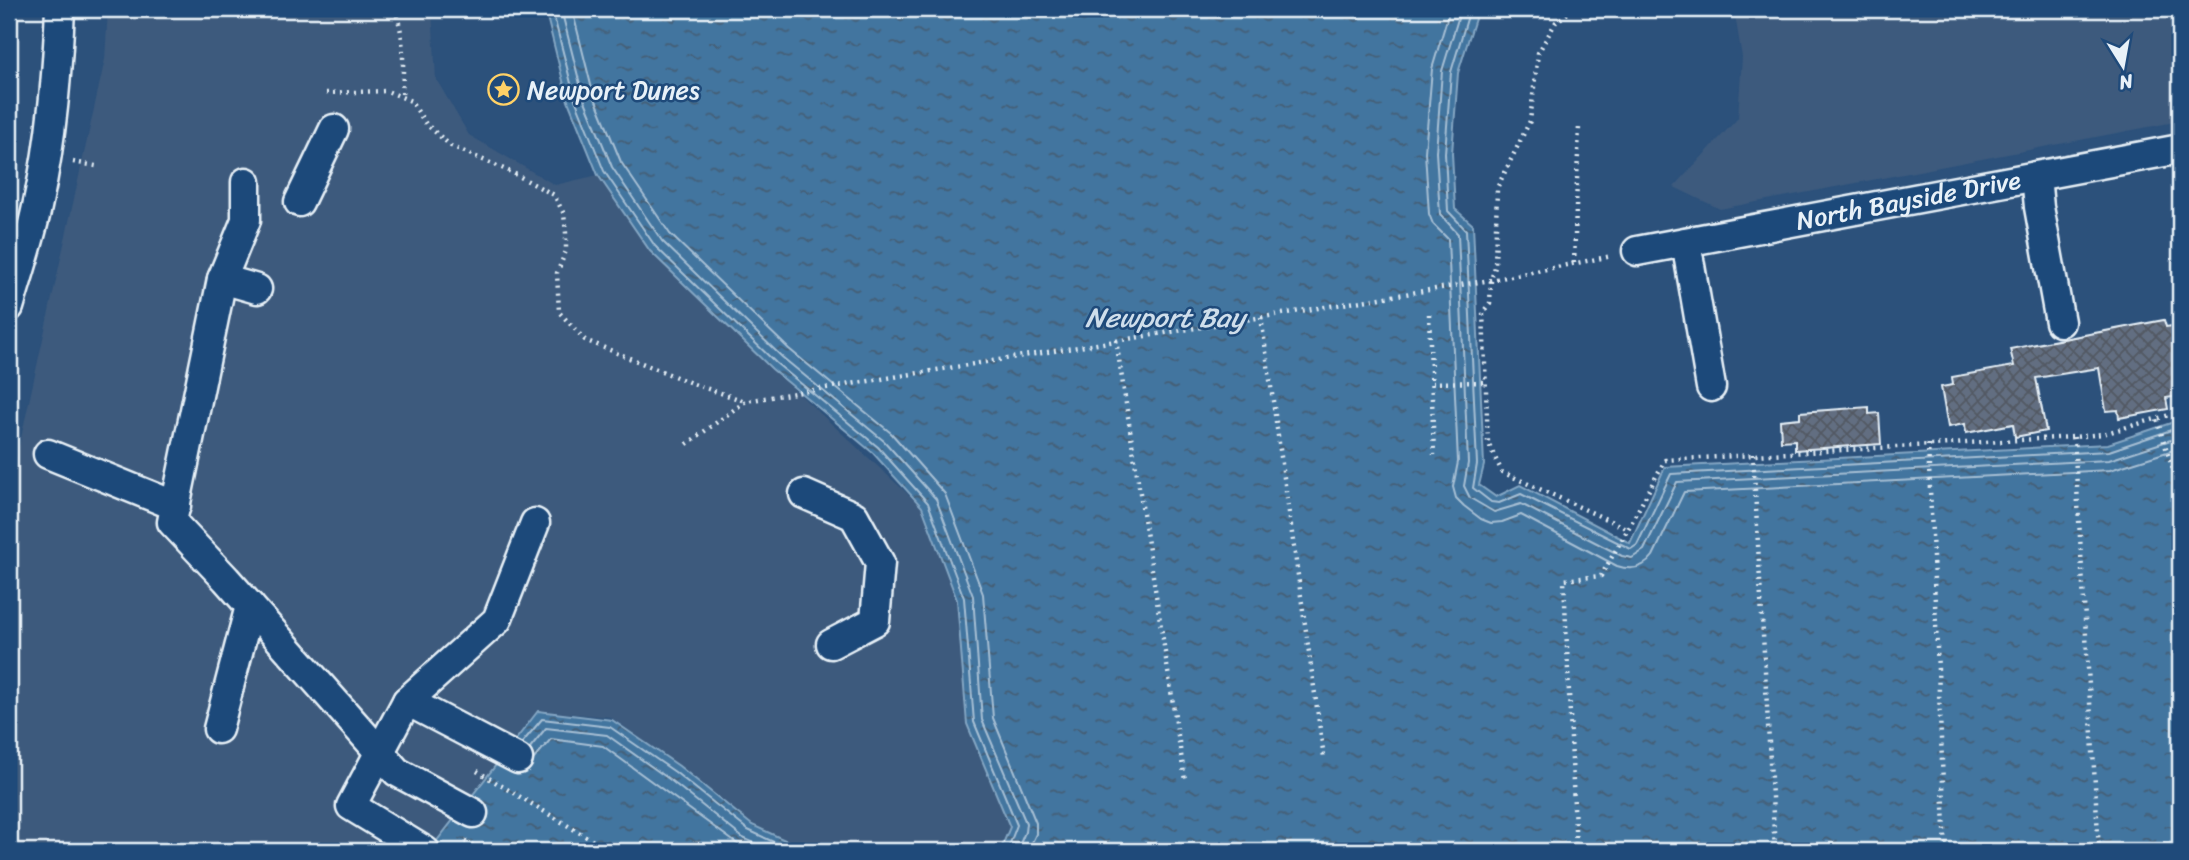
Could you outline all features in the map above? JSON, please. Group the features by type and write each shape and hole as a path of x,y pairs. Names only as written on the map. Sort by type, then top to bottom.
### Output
{"street":[{"path":"9,307 38,204 47,159 55,95 60,9"},
{"path":"299,202 334,129"},
{"name":"North Bayside Drive","path":"1637,251 2180,149"},
{"path":"2036,176 2060,322"},
{"path":"246,182 246,220 222,279 172,522 397,772 473,813"},
{"path":"1686,242 1711,387"},
{"path":"222,279 257,289"},
{"path":"48,454 176,506"},
{"path":"804,494 854,516 880,563 874,621 831,644"},
{"path":"425,851 351,806 407,701 497,620 535,523"},
{"path":"218,729 250,606"},
{"path":"407,701 518,760"}],"path":[{"path":"394,9 398,18 403,70 402,97"},
{"path":"1573,9 1556,22 1538,53 1530,121 1497,188 1495,267 1491,280 1490,303 1483,312 1488,443 1502,472 1628,529"},
{"path":"326,93 387,91 411,101 426,124 451,146 511,172 554,195 564,214 566,233 566,251 557,273 558,312 585,340 696,385 746,401"},
{"path":"1574,263 1579,126"},
{"path":"687,444 746,401 1491,280 1637,251"},
{"path":"1429,314 1434,455"},
{"path":"1261,317 1324,757"},
{"path":"1116,340 1185,780"},
{"path":"1432,383 1485,382"},
{"path":"1576,851 1564,580 1601,576 1665,460 2074,438 2103,434 2180,412"},
{"path":"2157,420 2180,491"},
{"path":"2074,438 2099,851"},
{"path":"1928,444 1946,851"},
{"path":"1753,454 1775,851"},
{"path":"471,768 610,851"}],"shaded area":[{"path":"108,9 432,9 436,79 469,135 555,185 598,175 650,251 772,369 922,507 957,600 967,724 1011,827 1000,851 809,851 752,825 679,766 610,717 539,711 434,851 9,851 9,492 105,59"},
{"path":"1734,9 2180,9 2180,121 1720,209 1674,187 1738,118 1742,57"}],"water":[{"name":"Newport Bay","path":"545,9 1478,9 1458,73 1452,153 1455,209 1473,225 1484,465 1479,485 1496,497 1520,485 1630,543 1665,467 2108,444 2180,420 2180,851 1000,851 1010,827 967,724 957,600 922,507 873,453 772,369 650,251 598,175 568,101"},
{"path":"538,711 612,720 679,766 752,825 809,851 429,851"}],"building":[{"path":"2164,320 2166,327 2173,326 2178,354 2174,355 2180,394 2166,398 2168,409 2119,418 2118,410 2106,411 2099,368 2036,378 2046,431 2015,437 2013,424 1966,433 1965,424 1948,427 1941,387 1953,385 1952,377 2014,366 2010,349"},
{"path":"1869,407 1869,414 1879,413 1881,444 1795,450 1795,440 1781,441 1780,420 1800,418 1800,412"}],"place":[{"name":"Newport Dunes","path":"504,90"}]}
